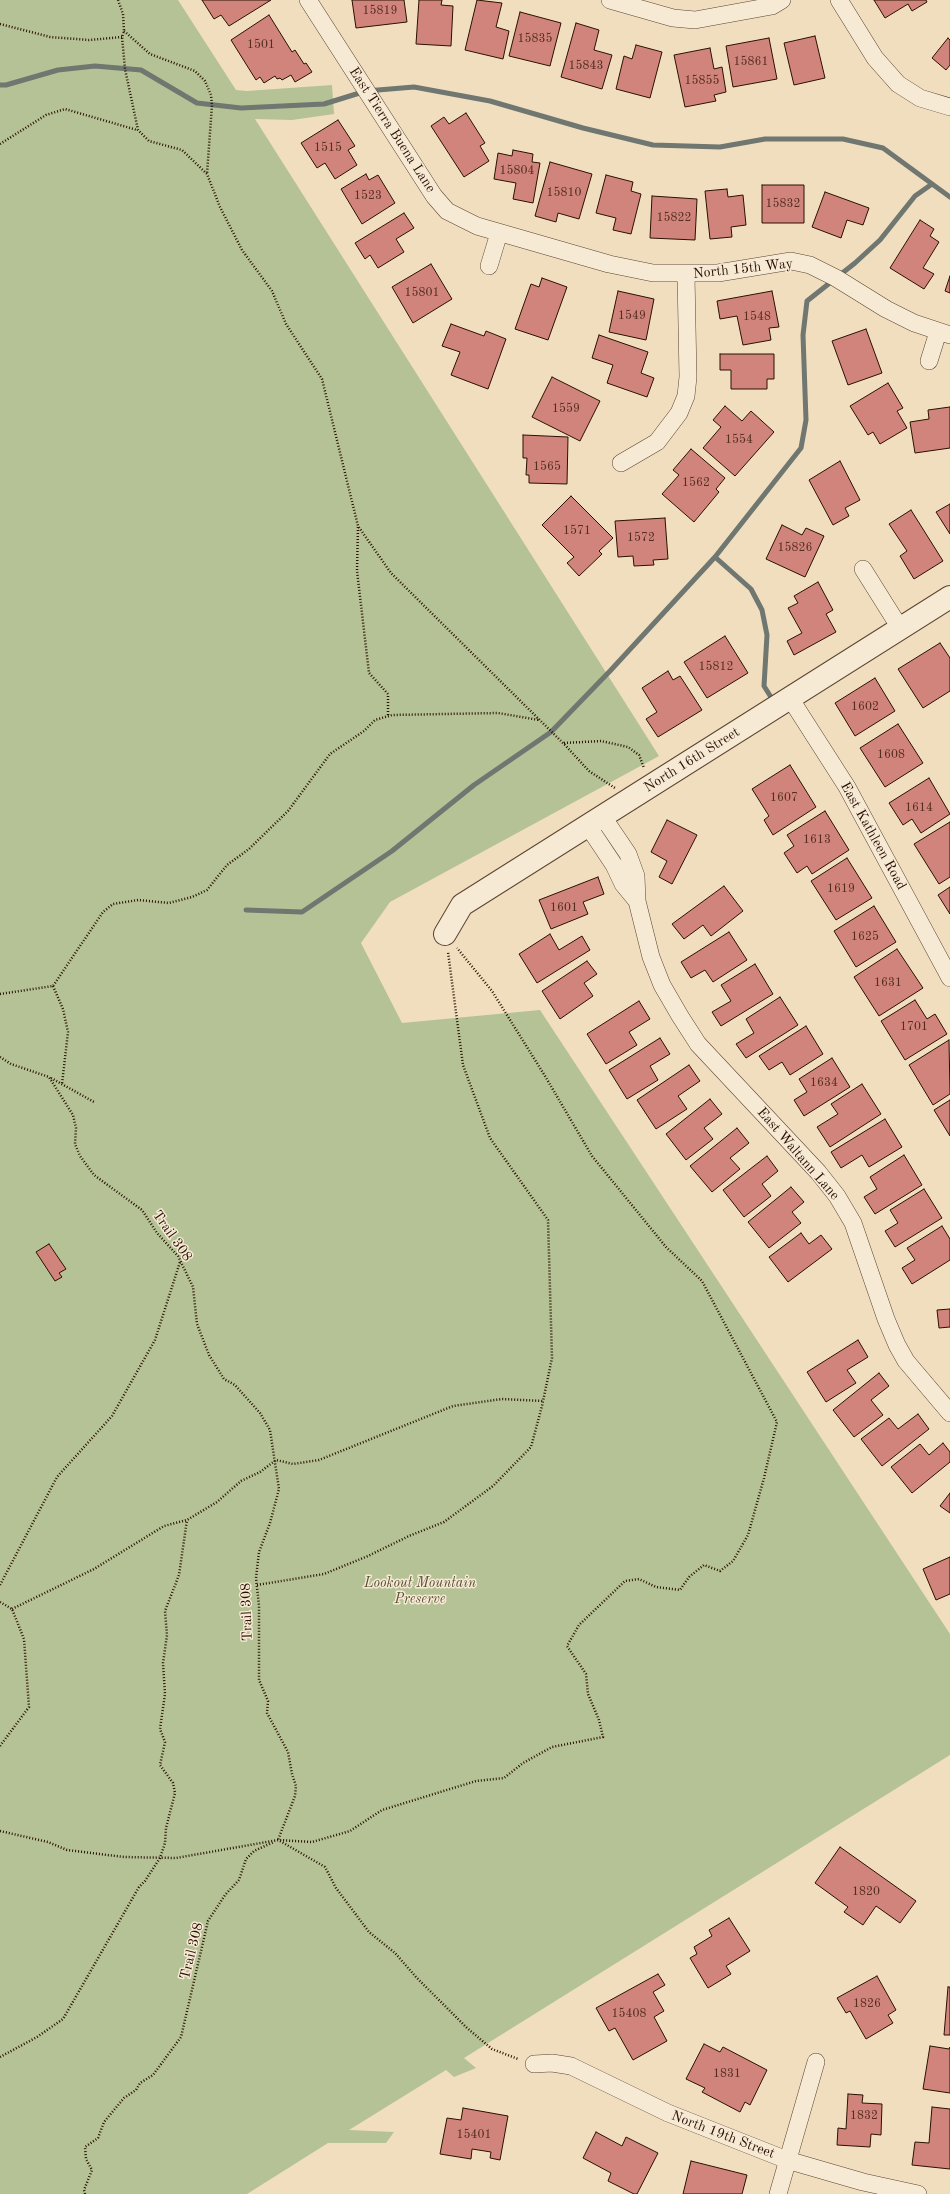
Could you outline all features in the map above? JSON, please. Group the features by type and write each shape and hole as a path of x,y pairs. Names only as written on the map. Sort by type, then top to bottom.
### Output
{"street":[{"name":"East Tierra Buena Lane","path":"308,0 434,196 447,211 477,226 499,233"},
{"path":"610,0 673,18 694,20 772,6 782,0"},
{"path":"839,0 875,58 898,84 920,98 948,107"},
{"path":"489,266 499,233"},
{"name":"North 15th Way","path":"499,233 609,264 653,273 686,275 718,274 765,264 791,261 797,262 810,266 836,278 886,309 944,333 929,361"},
{"path":"621,463 642,453 657,442 679,413 686,396 688,376 686,275"},
{"path":"862,569 900,628"},
{"name":"North 16th Street","path":"445,934 462,905 596,822 950,597"},
{"name":"East Kathleen Road","path":"790,698 846,787 950,976"},
{"name":"East Waltann Lane","path":"596,822 616,836 628,854 626,872"},
{"name":"East Waltann Lane","path":"596,822 601,846 626,872 636,876 637,901 652,956 662,985 680,1016 698,1044 818,1172 837,1196 853,1223 886,1319 897,1346 911,1367 950,1413"},
{"path":"601,846 616,836"},
{"path":"778,2194 816,2062"},
{"name":"North 19th Street","path":"534,2064 552,2063 571,2066 668,2113 787,2160 863,2182 918,2194"}],"path":[{"path":"118,0 122,14 124,31 122,37 125,69 138,130"},
{"path":"0,24 50,37 89,40 122,37"},
{"path":"124,31 150,54 194,70 205,81 211,95 212,105 207,174"},
{"path":"0,144 46,115 65,109 138,130 149,141 182,150 207,174 220,207 242,250 272,292 286,324 322,379 358,526 357,571 369,673 388,694 390,705 388,716"},
{"path":"358,526 392,573 563,743 589,771 617,789 624,803"},
{"path":"0,994 53,986 103,912 113,904 138,900 169,903 192,897 207,890 227,865 249,849 288,811 330,754 364,731 375,720 388,716 498,713 540,720"},
{"path":"563,743 601,741 628,747 639,756 652,785"},
{"path":"257,1586 324,1574 444,1522 493,1486 531,1447 552,1358 548,1220 490,1138 465,1072 445,934"},
{"path":"0,1831 48,1842 67,1850 124,1856 176,1858 278,1840 312,1842 350,1831 382,1810 476,1781 504,1778 523,1763 552,1747 603,1737 599,1720 588,1694 586,1674 567,1646 579,1625 625,1581 639,1579 656,1587 680,1590 689,1577 704,1565 720,1571 734,1561 748,1535 777,1422 702,1281 666,1247 592,1156 545,1076 492,992 445,934"},
{"path":"53,986 63,1009 68,1032 62,1084"},
{"path":"0,1057 11,1064 62,1084 94,1102"},
{"name":"Trail 308","path":"49,1078 73,1114 76,1128 74,1144 80,1156 94,1175 142,1210 157,1233 180,1261 193,1287 197,1324 209,1355 224,1379 235,1385 260,1413 270,1430 276,1460 279,1489 270,1523 259,1552 256,1578 259,1606 258,1680 268,1701 267,1713 288,1752 296,1786 295,1796 278,1840 254,1851 246,1859 239,1880 225,1895 208,1921 181,2037 153,2075 140,2083 136,2090 124,2098 104,2122 98,2138 85,2147 86,2159 92,2170 84,2190 84,2194"},
{"path":"0,1585 57,1477 112,1416 155,1340 180,1261"},
{"path":"12,1609 94,1569 164,1526 187,1520 217,1502 241,1481 260,1472 276,1460 293,1464 319,1460 454,1406 502,1399 543,1401"},
{"path":"0,2057 37,2037 63,2019 139,1887 145,1881 160,1858 165,1843 166,1828 175,1793 173,1783 160,1765 165,1742 160,1729 165,1694 163,1663 167,1635 165,1611 179,1575 187,1520"},
{"path":"0,1602 12,1609 24,1638 29,1707 0,1746"},
{"path":"278,1840 325,1867 336,1888 369,1932 395,1953 416,1977 467,2028 492,2049 534,2064"}],"green space":[{"name":"Lookout Mountain Preserve","path":"0,0 178,0 236,90 247,91 332,85 334,114 292,120 255,119 659,756 390,902 361,943 402,1023 540,1010 950,1634 950,1755 464,2058 476,2068 454,2077 446,2070 349,2130 394,2132 386,2143 328,2143 247,2194 0,2194"}],"building":[{"path":"202,0 271,0 229,26 221,15 214,19"},
{"path":"352,0 404,0 407,22 356,28"},
{"path":"419,0 442,0 441,5 453,6 451,46 416,44"},
{"path":"477,0 502,3 496,27 509,31 503,59 465,50"},
{"path":"874,0 926,0 927,2 912,11 908,4 885,18"},
{"path":"520,12 561,23 550,66 509,56"},
{"path":"269,15 292,52 295,50 304,64 306,63 312,72 295,82 291,75 282,80 280,78 277,79 275,76 264,83 260,77 256,80 231,40"},
{"path":"576,23 599,30 594,50 612,55 602,89 561,77"},
{"path":"815,36 825,78 794,85 784,43"},
{"path":"769,38 777,79 733,87 726,46"},
{"path":"948,38 950,40 950,65 946,70 932,58"},
{"path":"636,45 662,52 650,98 616,89 624,56 632,59"},
{"path":"710,48 714,69 722,67 726,92 714,95 716,101 685,107 674,55"},
{"path":"466,113 485,143 480,146 489,161 464,177 431,126 444,117 449,124"},
{"path":"338,120 355,146 348,150 357,165 335,179 325,163 317,168 301,143"},
{"path":"513,150 533,154 532,162 540,163 533,203 513,199 516,183 494,179 498,153 512,156"},
{"path":"550,162 592,174 579,219 558,213 556,222 535,216"},
{"path":"366,174 369,180 378,175 395,203 362,224 341,189"},
{"path":"606,175 633,182 631,191 641,194 631,234 613,230 616,218 596,213"},
{"path":"762,185 804,185 804,223 762,223"},
{"path":"727,189 728,197 743,195 746,225 731,227 732,237 710,239 705,191"},
{"path":"825,192 869,208 863,225 847,220 841,238 812,227"},
{"path":"652,196 697,199 695,240 650,238"},
{"path":"404,213 414,228 396,239 404,252 378,268 370,255 365,259 355,243"},
{"path":"920,220 934,229 930,236 939,242 923,268 934,274 924,289 890,268"},
{"path":"431,264 452,299 413,323 392,287"},
{"path":"950,276 950,293 945,291"},
{"path":"542,278 567,287 548,340 515,329 531,284 539,287"},
{"path":"618,291 654,299 646,340 609,332"},
{"path":"772,291 779,327 769,328 771,340 743,345 737,316 720,319 717,301"},
{"path":"451,324 484,336 486,331 506,339 488,389 451,375 460,352 442,346"},
{"path":"866,329 882,373 848,385 832,341"},
{"path":"599,335 648,352 641,373 654,378 647,397 607,383 613,365 592,358"},
{"path":"720,354 774,354 774,379 767,379 767,389 731,389 731,370 720,370"},
{"path":"552,377 600,401 580,441 532,417"},
{"path":"888,383 903,408 897,411 907,428 880,444 873,432 868,435 850,406"},
{"path":"725,406 742,421 751,411 774,432 735,476 703,448 721,427 713,420"},
{"path":"950,407 950,448 915,453 910,422 929,419 928,410"},
{"path":"523,435 568,437 567,484 529,483 529,475 526,475 527,458 523,458"},
{"path":"691,449 725,478 716,489 719,492 694,522 662,494 679,475 673,470"},
{"path":"840,461 860,500 845,508 849,516 833,525 809,480"},
{"path":"571,496 613,538 599,551 602,554 579,576 567,563 574,557 542,525"},
{"path":"950,504 950,534 936,512"},
{"path":"911,510 943,561 914,579 900,556 907,551 889,524"},
{"path":"665,518 668,559 653,560 654,565 634,566 633,556 618,557 615,521"},
{"path":"782,525 802,535 806,528 824,536 805,577 766,559"},
{"path":"818,582 833,610 826,614 836,632 794,655 787,641 802,633 788,608 798,603 794,596"},
{"path":"725,636 748,673 707,698 684,662"},
{"path":"940,643 950,658 950,691 923,708 898,669"},
{"path":"668,671 673,680 680,676 702,710 658,737 646,719 657,712 642,688"},
{"path":"875,678 895,711 855,736 835,703"},
{"path":"898,724 923,763 885,787 860,748"},
{"path":"790,765 816,807 773,835 764,820 769,816 752,789"},
{"path":"929,778 950,814 921,833 912,819 903,825 889,803"},
{"path":"825,811 849,850 812,874 807,866 797,873 784,853 794,846 787,835"},
{"path":"667,820 697,835 672,884 659,877 667,861 651,852"},
{"path":"950,822 950,877 939,884 914,844"},
{"path":"847,858 872,898 836,920 811,881"},
{"path":"598,877 604,894 583,902 588,914 551,929 539,900"},
{"path":"724,886 743,911 711,936 703,925 684,939 672,924"},
{"path":"950,887 950,914 938,895"},
{"path":"874,906 896,942 856,967 834,931"},
{"path":"729,932 747,960 713,982 705,970 691,978 681,962"},
{"path":"550,934 559,950 582,936 590,950 537,983 519,954"},
{"path":"897,949 923,988 879,1016 854,977"},
{"path":"587,961 597,974 584,983 593,996 560,1019 542,991"},
{"path":"755,964 773,994 721,1026 712,1012 731,1001 721,985"},
{"path":"780,997 798,1025 746,1058 736,1044 754,1033 746,1019"},
{"path":"915,1000 927,1019 935,1014 947,1034 905,1060 881,1021"},
{"path":"639,1001 650,1019 629,1032 637,1045 606,1064 587,1034"},
{"path":"806,1026 823,1054 790,1075 782,1062 769,1070 759,1056"},
{"path":"660,1038 670,1054 650,1066 658,1080 627,1099 609,1070"},
{"path":"949,1040 950,1094 933,1105 909,1065"},
{"path":"832,1058 850,1087 804,1116 794,1100 807,1092 799,1079"},
{"path":"689,1065 700,1081 678,1096 687,1109 656,1129 637,1100"},
{"path":"862,1084 881,1114 830,1147 817,1127 838,1114 831,1104"},
{"path":"710,1099 722,1114 704,1128 713,1139 686,1160 666,1134"},
{"path":"950,1100 950,1136 934,1110"},
{"path":"885,1119 902,1147 869,1167 862,1155 841,1168 831,1152"},
{"path":"737,1128 749,1143 730,1158 740,1169 712,1192 690,1166"},
{"path":"904,1155 922,1185 875,1214 864,1197 877,1189 870,1177"},
{"path":"767,1156 778,1171 762,1184 771,1196 744,1217 723,1190"},
{"path":"791,1187 804,1202 792,1212 801,1223 769,1248 748,1222"},
{"path":"924,1189 942,1218 895,1247 885,1231 898,1223 890,1210"},
{"path":"942,1226 950,1239 950,1260 912,1284 902,1268 915,1260 907,1248"},
{"path":"801,1233 809,1244 821,1235 832,1249 788,1282 769,1257"},
{"path":"49,1244 66,1269 59,1273 62,1277 55,1281 36,1252"},
{"path":"950,1309 950,1327 939,1328 937,1310"},
{"path":"858,1340 868,1357 847,1370 856,1383 826,1402 807,1372"},
{"path":"879,1373 889,1386 871,1400 883,1415 854,1437 833,1410"},
{"path":"918,1414 929,1429 882,1466 861,1439 889,1418 898,1429"},
{"path":"943,1443 950,1452 950,1462 912,1493 891,1467 920,1444 929,1455"},
{"path":"950,1493 950,1513 940,1506"},
{"path":"950,1557 950,1594 936,1600 923,1569"},
{"path":"840,1847 916,1901 900,1923 876,1906 863,1925 844,1912 848,1907 815,1883"},
{"path":"729,1918 750,1951 726,1966 731,1974 708,1988 690,1958 697,1954 694,1947 712,1936 709,1930"},
{"path":"658,1974 665,1985 653,1992 664,2011 654,2017 667,2041 633,2060 615,2028 609,2031 596,2008"},
{"path":"877,1976 896,2010 888,2015 893,2023 866,2039 850,2011 846,2013 837,1998"},
{"path":"948,1987 950,1987 950,2035 944,2035"},
{"path":"704,2044 720,2052 723,2047 767,2070 750,2105 745,2102 740,2112 702,2092 705,2088 686,2079"},
{"path":"930,2046 949,2049 950,2047 950,2093 923,2089"},
{"path":"848,2094 863,2095 862,2103 882,2104 881,2135 871,2134 870,2147 837,2145 838,2128 846,2129"},
{"path":"932,2107 950,2109 950,2169 912,2165 915,2142 929,2143"},
{"path":"463,2108 508,2116 500,2160 490,2158 491,2152 472,2149 471,2159 440,2154 447,2118 461,2120"},
{"path":"596,2132 622,2146 626,2137 658,2153 637,2194 634,2194 608,2181 611,2173 583,2158"},
{"path":"691,2161 747,2175 742,2194 683,2194"}],"waterway":[{"path":"0,85 6,85 58,70 95,66 141,70 197,103 241,108 324,104 366,91 414,87 490,101 583,128 653,145 720,147 765,139 843,139 883,148 950,197"},
{"path":"246,910 302,912 392,851 474,785 551,732 610,671 715,557 801,448 806,420 803,335 807,301 855,263 880,240 915,196 932,184"},
{"path":"715,557 751,589 762,610 767,635 764,686 774,702"}]}
